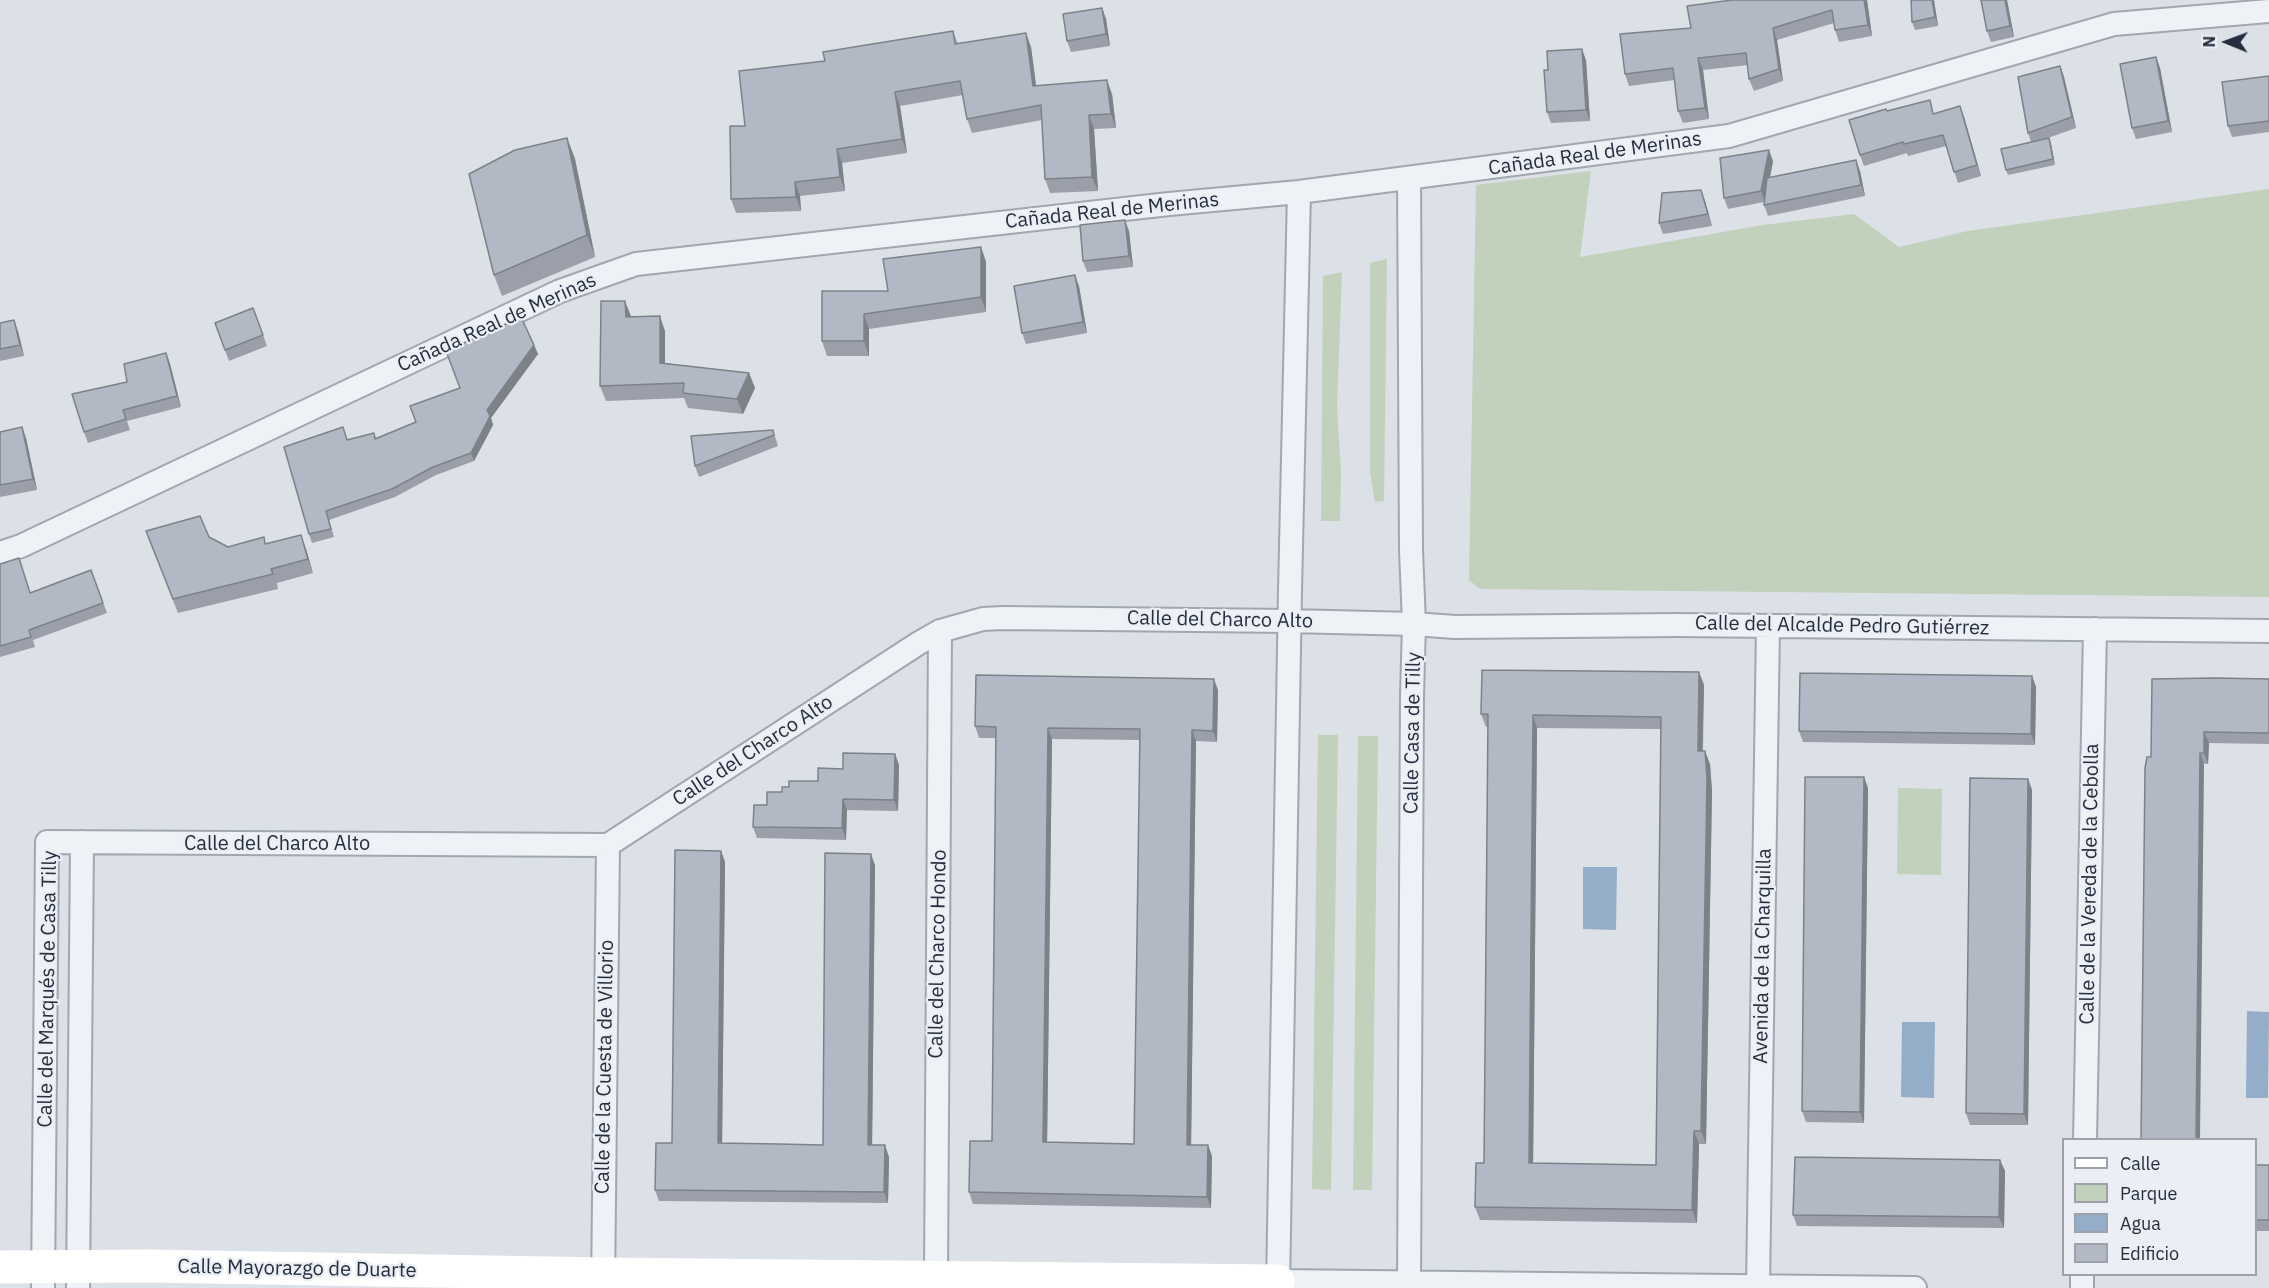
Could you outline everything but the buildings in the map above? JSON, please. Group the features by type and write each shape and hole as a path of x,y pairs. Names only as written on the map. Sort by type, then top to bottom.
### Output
{"street":[{"name":"Cañada Real de Merinas","path":"0,553 21,546 560,291 636,264 1169,204 1299,192 1729,136 2114,24 2269,11"},
{"name":"Calle Casa de Tilly","path":"1409,177 1411,550 1414,624 1409,1286"},
{"path":"1299,192 1278,1284 1409,1286 1493,1282 1915,1288"},
{"name":"Calle del Charco Alto","path":"82,842 608,845 940,631 964,623 1004,618 1414,624"},
{"name":"Calle del Alcalde Pedro Gutiérrez","path":"1414,624 1455,627 1768,626 2269,631"},
{"name":"Avenida de la Charquilla","path":"1758,1286 1768,626"},
{"name":"Calle de la Vereda de la Cebolla","path":"2085,1138 2095,629"},
{"name":"Calle del Charco Hondo","path":"936,1277 940,631"},
{"name":"Calle del Marqués de Casa Tilly","path":"43,1277 47,842 82,842 78,1277"},
{"name":"Calle de la Cuesta de Villorio","path":"603,1281 608,845"},
{"name":"Calle Mayorazgo de Duarte","path":"0,1267 43,1277 603,1281 936,1277 1278,1284"}],"green space":[{"path":"1591,171 1580,257 1763,225 1854,214 1899,247 1968,231 2269,189 2269,597 1480,589 1469,580 1476,185"},
{"path":"1387,259 1384,501 1375,502 1370,472 1370,263"},
{"path":"1342,272 1337,407 1341,471 1340,521 1321,521 1323,276"},
{"path":"1318,735 1338,735 1331,1190 1312,1189"},
{"path":"1358,736 1378,736 1372,1190 1353,1190"},
{"path":"1898,788 1942,789 1941,875 1897,874"}],"water":[{"path":"1583,867 1617,867 1616,930 1583,929"},
{"path":"2247,1011 2269,1012 2268,1098 2246,1098"},
{"path":"1902,1022 1935,1022 1934,1098 1901,1097"}]}
